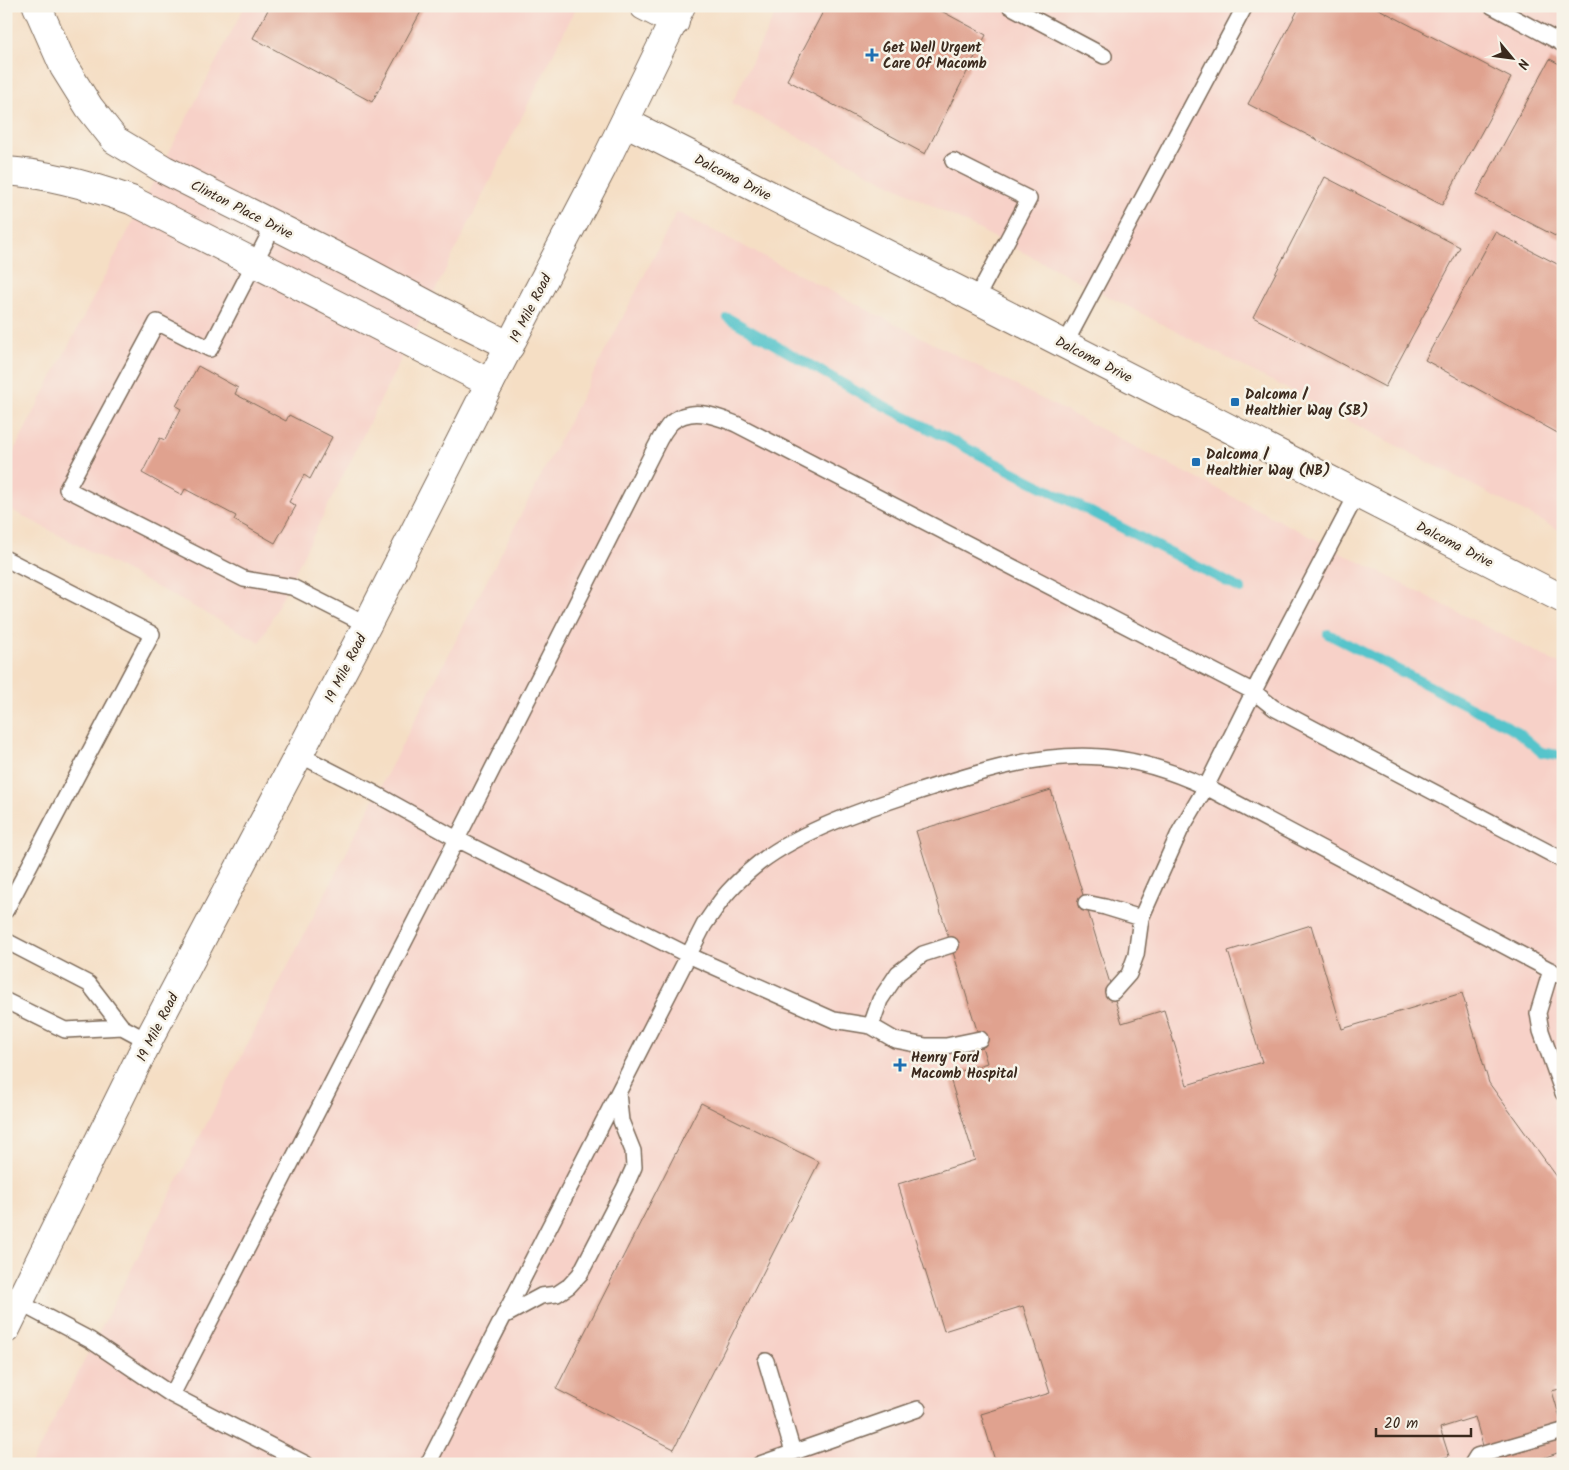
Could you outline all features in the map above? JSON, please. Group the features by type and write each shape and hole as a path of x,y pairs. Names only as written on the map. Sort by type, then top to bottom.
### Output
{"street":[{"name":"Clinton Place Drive","path":"37,6 64,67 89,107 115,140 165,170 510,346"},
{"path":"644,6 678,14"},
{"name":"19 Mile Road","path":"6,1329 148,1041 367,625 678,14"},
{"name":"Dalcoma Drive","path":"624,122 1065,344 1563,599"},
{"path":"6,171 30,173 97,188 131,200 490,383"}],"lane":[{"path":"1010,6 1104,56"},
{"path":"1065,344 1246,6"},
{"path":"1492,6 1563,44"},
{"path":"954,161 1029,199 976,299"},
{"path":"274,225 210,350 158,322 67,489 244,579 292,587 367,625"},
{"path":"172,1395 457,839 654,448 672,423 686,415 702,413 736,424 1254,692 1274,708 1563,860"},
{"path":"1112,992 1129,974 1136,955 1141,918 1180,831 1206,787 1262,675 1357,494"},
{"path":"6,558 152,634 6,910"},
{"path":"300,754 457,839 688,955 834,1020 871,1026 895,1040 926,1046 946,1046 980,1040"},
{"path":"428,1464 688,955 704,926 728,892 759,863 796,840 856,813 960,778 1032,761 1056,758 1101,757 1143,763 1176,773 1206,787 1557,974 1538,1013 1541,1031 1563,1093"},
{"path":"1086,903 1141,918"},
{"path":"6,941 89,984 122,1027 148,1041"},
{"path":"871,1026 880,1000 898,973 923,954 951,945"},
{"path":"6,1001 65,1030 122,1027"},
{"path":"504,1316 524,1304 542,1296 557,1294 569,1286 580,1274 625,1187 634,1167 633,1151 621,1121 618,1094"},
{"path":"20,1303 90,1340 172,1395 306,1464"},
{"path":"766,1361 793,1452"},
{"path":"760,1464 918,1409"},
{"path":"1472,1464 1477,1456 1563,1431"}],"shaded area":[{"path":"245,6 577,6 260,642 6,507 6,466"},
{"path":"779,6 1563,6 1563,532 732,103"},
{"name":"Henry Ford Macomb Hospital","path":"677,212 1563,666 1563,1464 31,1464"}],"building":[{"path":"270,6 424,6 372,102 253,38"},
{"path":"826,6 932,6 986,35 925,154 787,80"},
{"path":"1300,6 1373,6 1511,78 1442,205 1248,104"},
{"path":"1550,59 1563,66 1563,240 1476,195"},
{"path":"1325,177 1460,247 1385,387 1253,317"},
{"path":"1495,232 1563,267 1563,436 1425,360"},
{"path":"198,366 238,388 235,394 286,421 289,415 332,437 310,479 304,475 289,502 296,506 275,543 234,520 236,516 185,489 182,495 142,473 160,438 165,440 181,409 176,406"},
{"path":"1051,790 1122,1023 1164,1010 1187,1085 1262,1062 1228,951 1311,925 1342,1029 1462,993 1489,1083 1563,1185 1563,1388 1552,1391 1563,1428 1563,1451 1526,1464 1488,1464 1475,1417 1440,1428 1449,1456 1431,1462 1431,1464 996,1464 981,1414 1050,1393 1023,1306 944,1331 898,1184 975,1160 949,1075 987,1063 916,831"},
{"path":"701,1103 819,1162 674,1449 556,1389"}],"waterway":[{"path":"728,318 863,395 1241,589"},
{"path":"1328,634 1515,730 1541,752 1563,756"}],"place":[{"name":"Get Well Urgent Care Of Macomb","path":"872,55"},
{"name":"Dalcoma / Healthier Way (SB)","path":"1235,402"},
{"name":"Dalcoma / Healthier Way (NB)","path":"1196,462"},
{"name":"Henry Ford Macomb Hospital","path":"900,1065"}]}
